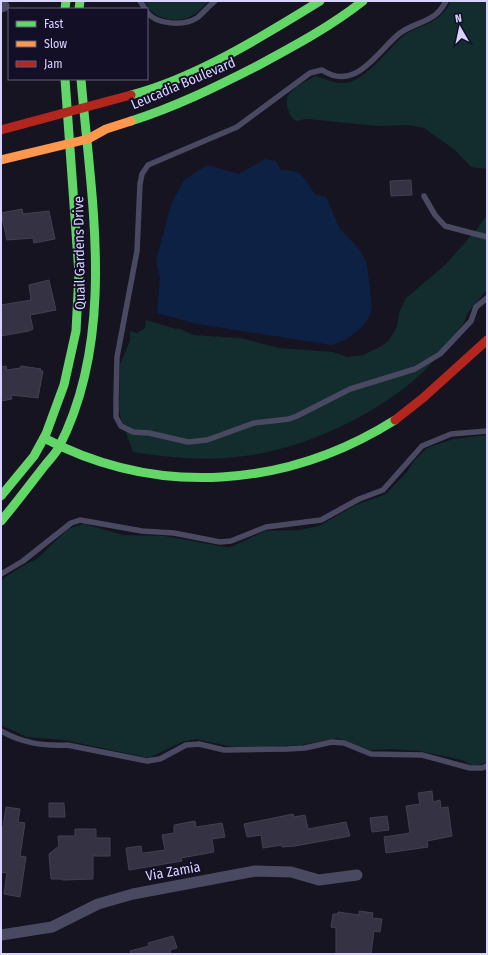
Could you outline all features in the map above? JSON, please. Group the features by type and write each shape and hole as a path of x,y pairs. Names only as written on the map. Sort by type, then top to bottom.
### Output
{"main road":[{"name":"Leucadia Boulevard","path":"1,130 144,92 194,71 270,32 320,1"},
{"name":"Leucadia Boulevard","path":"1,160 88,139 106,129 153,114 208,91 308,39 345,15 363,1"},
{"name":"Quail Gardens Drive","path":"1,496 35,455 44,438 61,397 71,364 78,319 79,274 65,80"},
{"name":"Quail Gardens Drive","path":"1,521 34,483 60,446 78,398 92,341 96,289 95,237 88,139 81,80"},
{"path":"44,438 91,460 116,467 179,478 244,476 285,468 315,459 352,444 381,429 430,393 487,340"}],"street":[{"name":"Via Zamia","path":"1,935 52,927 98,904 133,894 255,871 291,872 318,880 357,875"}],"lane":[{"path":"148,13 162,22 179,23 196,18 215,1"},
{"path":"446,1 442,9 433,18 410,27 398,35 368,65 355,73 337,76 328,74 322,70 310,73 237,127 148,165 142,174 137,251 118,357 116,417 121,426 133,432 149,433 188,442 207,440 254,423 289,419 350,389 415,368 440,354 471,321 476,307 487,298"},
{"path":"424,196 429,207 445,226 487,237"},
{"path":"1,574 23,561 71,523 80,520 142,531 174,533 220,542 231,541 266,527 321,520 359,499 383,490 399,474 411,457 429,442 451,434 487,431"},
{"path":"1,731 17,740 54,746 67,745 147,762 160,758 186,745 199,744 224,750 288,749 305,748 332,742 344,742 371,754 422,754 470,768 482,768 487,766"}],"green space":[{"path":"144,1 209,1 195,14 189,17 174,20 166,19 153,13"},
{"path":"451,1 487,1 487,169 471,167 455,150 424,128 409,125 379,126 306,119 296,121 291,116 287,107 287,96 296,87 315,76 338,83 350,82 359,78 375,65 403,36 430,23 442,15"},
{"path":"487,214 487,290 467,314 464,323 427,368 379,406 330,431 304,442 278,450 252,455 203,459 168,457 133,452 120,416 120,365 130,341 130,331 137,333 145,328 146,320 176,329 178,328 193,335 240,338 279,348 333,352 347,357 363,355 382,346 389,340 397,327 399,313 406,298 445,265 478,228"},
{"path":"487,435 487,763 473,766 462,760 420,751 390,749 369,750 338,738 302,745 268,747 233,747 196,739 182,742 149,758 64,740 27,737 1,725 1,580 24,565 37,559 68,529 85,524 123,535 165,536 231,547 265,531 300,530 319,526 356,505 386,494 427,448 453,439"}],"water":[{"path":"265,159 276,161 281,170 294,171 298,173 305,179 315,194 326,197 340,229 359,249 367,264 372,307 370,315 363,326 347,339 332,345 197,324 157,313 160,279 156,261 171,205 184,180 207,165 239,174"}],"building":[{"path":"411,180 412,195 391,196 390,181"},
{"path":"22,209 23,214 49,211 55,239 34,243 33,238 7,240 1,213"},
{"path":"49,280 56,310 30,315 33,329 29,331 1,336 1,305 31,300 29,285"},
{"path":"6,366 7,370 20,368 21,366 41,369 40,371 43,371 38,398 11,395 12,399 1,401 1,367"},
{"path":"432,791 433,802 440,800 441,808 448,807 452,836 427,841 428,847 386,853 384,837 410,833 406,806 420,804 418,793"},
{"path":"49,803 64,803 65,817 49,817"},
{"path":"6,807 20,809 18,822 25,823 20,856 26,857 20,897 4,894 7,873 1,872 1,826 3,827"},
{"path":"293,814 294,817 305,815 308,829 346,822 350,836 295,846 282,847 282,845 263,848 261,835 247,837 244,824"},
{"path":"387,816 389,830 372,832 370,818"},
{"path":"195,821 196,827 222,823 225,837 212,839 214,852 181,858 182,861 129,870 126,848 141,846 142,853 165,850 162,835 174,833 174,825"},
{"path":"75,829 96,829 96,838 110,838 110,856 93,856 93,879 51,879 49,854 59,846 58,836 75,836"},
{"path":"359,911 373,913 372,918 382,919 380,932 374,931 371,954 336,954 336,928 331,927 333,914 338,914 338,912 359,915"},
{"path":"173,936 177,948 170,950 171,954 131,954 130,951 149,946 148,943"}],"traffic: fast":[{"path":"65,8 66,1"},
{"path":"79,8 80,1"},
{"path":"131,95 155,88 204,67 276,28 320,1"},
{"path":"131,121 195,96 257,66 325,28 363,1"},
{"path":"1,496 34,456 46,434 64,385 76,331 79,274 65,80"},
{"path":"1,521 59,447 77,404 88,359 94,313 96,266 94,218 81,80"},
{"path":"44,438 87,457 132,470 177,477 222,477 267,471 311,460 354,443 395,420"}],"traffic: slow":[{"path":"1,160 88,139 106,129 131,121"}],"traffic: jam":[{"path":"1,130 131,95"},
{"path":"395,420 423,398 487,340"}]}
